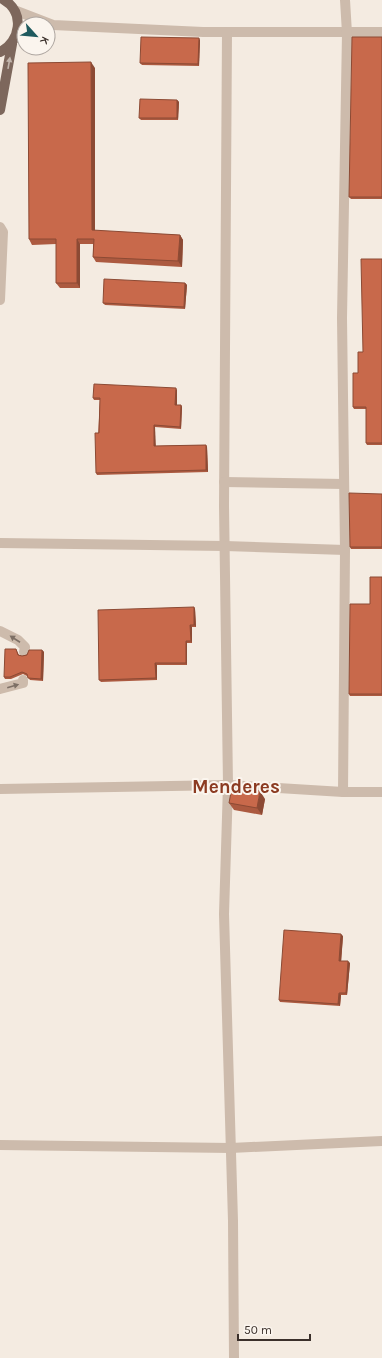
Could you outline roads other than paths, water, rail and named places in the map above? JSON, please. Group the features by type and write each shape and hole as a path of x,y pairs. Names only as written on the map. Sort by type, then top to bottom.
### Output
{"main road":[{"path":"4,0 14,6 16,16"},
{"path":"0,52 16,40"},
{"path":"0,110 16,43"}],"street":[{"path":"343,792 345,550 342,318 347,32 345,0"},
{"path":"14,6 32,16"},
{"path":"56,26 227,32 382,32"},
{"path":"227,32 224,482 228,785 224,914 231,1148 234,1358"},
{"path":"0,227 3,232 0,300"},
{"path":"224,482 344,484"},
{"path":"0,543 225,546 345,550"},
{"path":"0,631 18,640 25,647 24,652"},
{"path":"0,689 23,683 23,680"},
{"path":"0,789 228,785 343,792 382,792"},
{"path":"0,1145 231,1148 382,1141"}],"district":[{"name":"Menderes","path":"236,787"}]}
